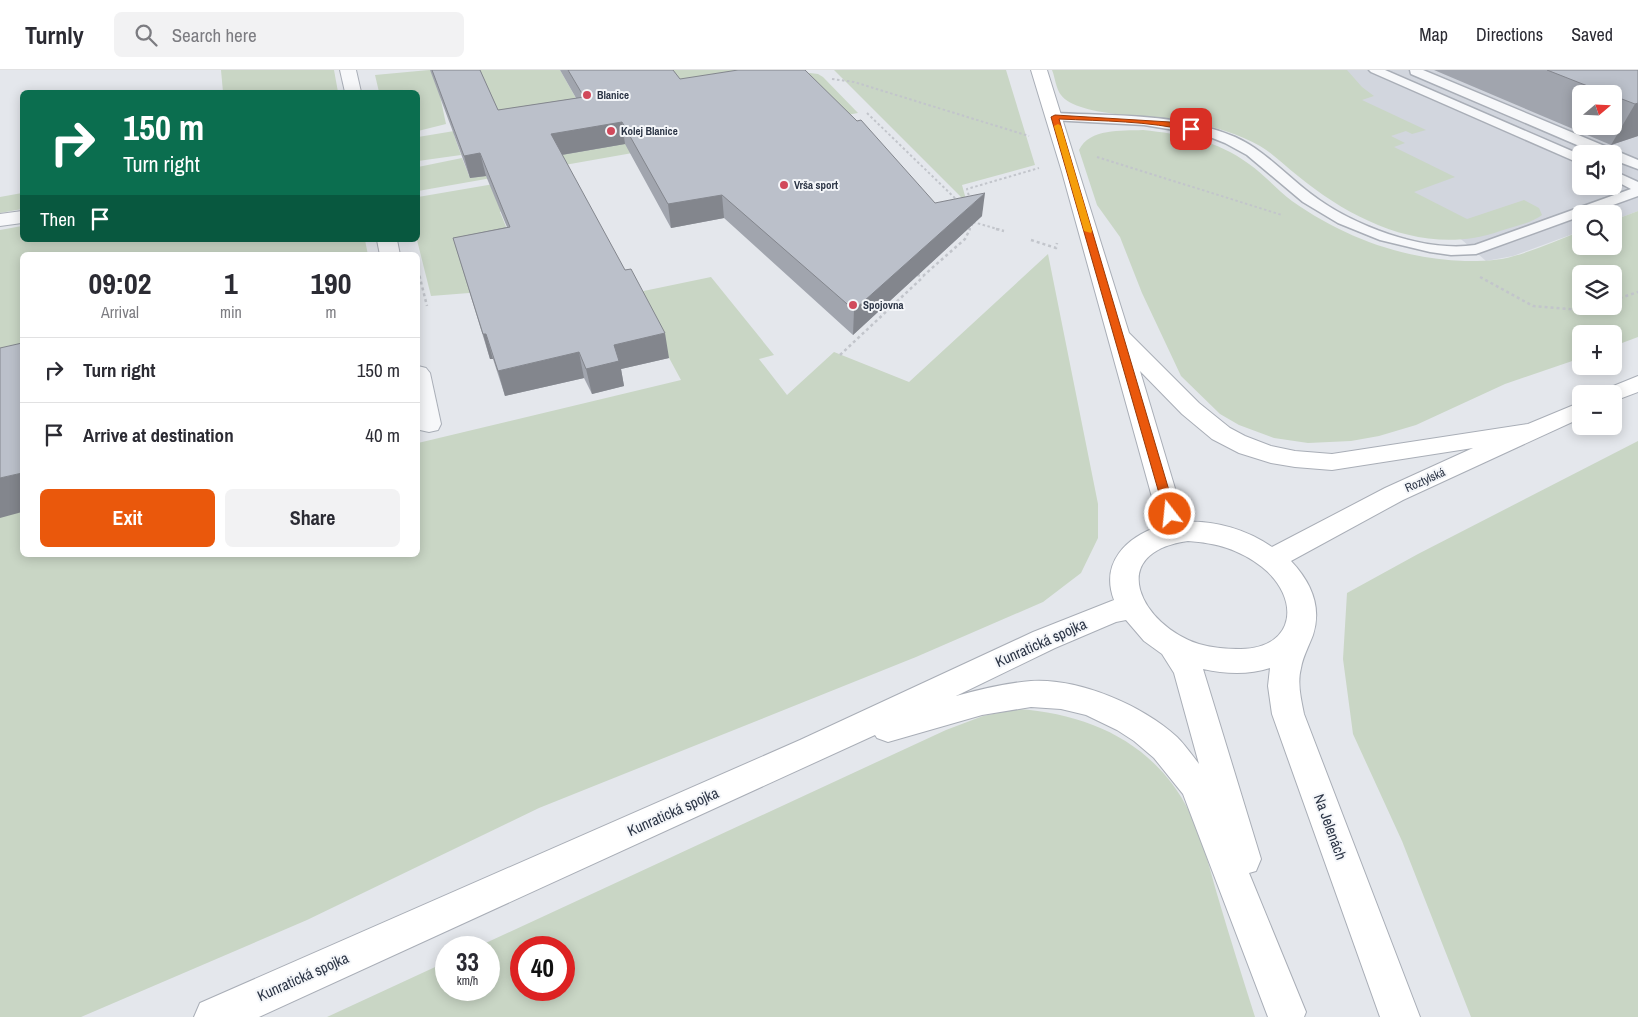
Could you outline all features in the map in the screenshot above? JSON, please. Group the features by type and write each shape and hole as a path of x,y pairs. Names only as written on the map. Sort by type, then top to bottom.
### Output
{"main road":[{"path":"1039,70 1064,146 1175,532"},
{"path":"1118,335 1193,410 1219,432 1247,447 1272,454 1310,461 1332,462 1532,431"},
{"path":"1622,390 1638,383"},
{"name":"Roztylská","path":"1272,559 1394,494 1572,413"},
{"name":"Na Jelenách","path":"1298,635 1283,650 1259,660 1231,662 1201,657 1172,645 1148,628 1132,608 1124,585 1126,564 1138,547 1157,536 1183,530 1211,532 1240,541 1272,559 1288,574 1300,595 1304,616 1298,635 1286,666 1283,684 1288,714 1400,1017"},
{"name":"Kunratická spojka","path":"214,1017 812,750 1044,640 1111,612 1132,608"},
{"name":"Na Jelenách","path":"1172,645 1189,671 1287,1014"},
{"path":"812,750 982,702 1031,694 1061,696 1093,704 1128,720 1166,748 1197,786 1287,1014"}],"street":[{"path":"348,70 353,90"},
{"path":"0,220 20,216"},
{"path":"420,382 429,424"}],"lane":[{"path":"1375,70 1572,156"},
{"path":"1411,70 1590,145"},
{"path":"1055,117 1170,124 1228,140 1246,148 1266,162 1309,200 1339,218 1368,231 1404,242 1434,247 1472,250 1638,191"},
{"path":"1622,158 1638,165"},
{"path":"1622,179 1638,187"}],"path":[{"path":"832,79 854,82 1064,146"},
{"path":"867,113 960,203"},
{"path":"971,207 967,189 1041,167"},
{"path":"840,354 965,239 974,216"},
{"path":"973,222 1004,232"},
{"path":"1031,240 1056,248 1060,236"},
{"path":"917,275 923,276"},
{"path":"420,278 427,306"},
{"path":"1622,297 1638,292"}],"shaded area":[{"path":"1333,70 1567,70 1600,85 1572,85 1572,135 1622,135 1622,95 1638,102 1638,211 1622,217 1622,205 1572,205 1572,234 1513,256 1486,261 1462,240 1284,143"}],"green space":[{"path":"221,70 334,70 338,90 223,90"},
{"path":"429,70 560,70 577,100 506,116 440,96 446,124 420,130 420,90 379,90 375,75"},
{"path":"671,70 789,70 682,86"},
{"path":"834,70 1006,70 1035,165 962,185 967,203"},
{"path":"1052,70 1347,70 1362,87 1374,96 1362,100 1426,130 1412,134 1406,131 1391,136 1405,143 1394,147 1455,177 1414,192 1467,219 1524,200 1539,208 1542,215 1522,224 1473,238 1446,240 1419,237 1393,230 1343,208 1320,193 1265,149 1235,134 1192,122 1102,112 1070,103 1059,92"},
{"path":"810,73 823,77 858,113 420,191 420,167 462,158 470,178 518,170 630,103"},
{"path":"605,106 454,135 461,155 420,161 420,137"},
{"path":"1143,130 1185,136 1224,149 1255,168 1281,192 1311,214 1374,244 1419,256 1465,261 1502,259 1531,251 1572,235 1572,255 1622,255 1622,217 1638,211 1638,337 1622,343 1622,325 1572,325 1572,361 1505,384 1416,425 1379,436 1351,441 1308,443 1274,438 1239,425 1220,414 1181,376 1142,293 1120,237 1097,205 1079,150 1084,143 1098,134"},
{"path":"564,172 500,212 516,251 469,293 431,296 418,242 420,242 420,197"},
{"path":"20,193 20,209 0,213 0,197"},
{"path":"20,226 20,242 365,242 367,252 20,252 20,557 420,557 420,443 681,380 634,293 711,277 774,355 759,359 787,395 834,352 909,382 1048,254 1098,504 1098,538 1081,573 1043,602 916,657 539,808 307,920 81,1017 0,1017 0,230"},
{"path":"1638,441 1638,1017 1471,1017 1402,841 1353,734 1343,659 1347,593 1418,554"},
{"path":"1018,709 1045,712 1095,726 1118,737 1139,751 1158,768 1175,788 1198,831 1255,1017 327,1017 435,967 435,1001 500,1001 500,936 946,730 983,716"}],"building":[{"path":"432,70 480,70 498,110 584,97 568,70 673,70 680,79 738,70 805,70 857,121 861,120 935,203 985,193 854,310 722,195 668,204 622,122 551,134 625,270 631,269 665,333 614,345 619,361 586,369 579,352 498,371 486,334 483,334 453,238 510,227 480,153 464,156"},
{"path":"1547,70 1638,70 1638,103 1635,104 1622,99 1622,85 1585,85"},
{"path":"20,343 20,473 0,478 0,348"}],"slow traffic":[{"path":"1058,126 1088,231"}],"place":[{"name":"Blanice","path":"587,95"},
{"name":"Kolej Blanice","path":"611,131"},
{"name":"Vrša sport","path":"784,185"},
{"name":"Spojovna","path":"853,305"}],"route":[{"path":"1170,514 1055,117 1145,121 1191,129"}]}
